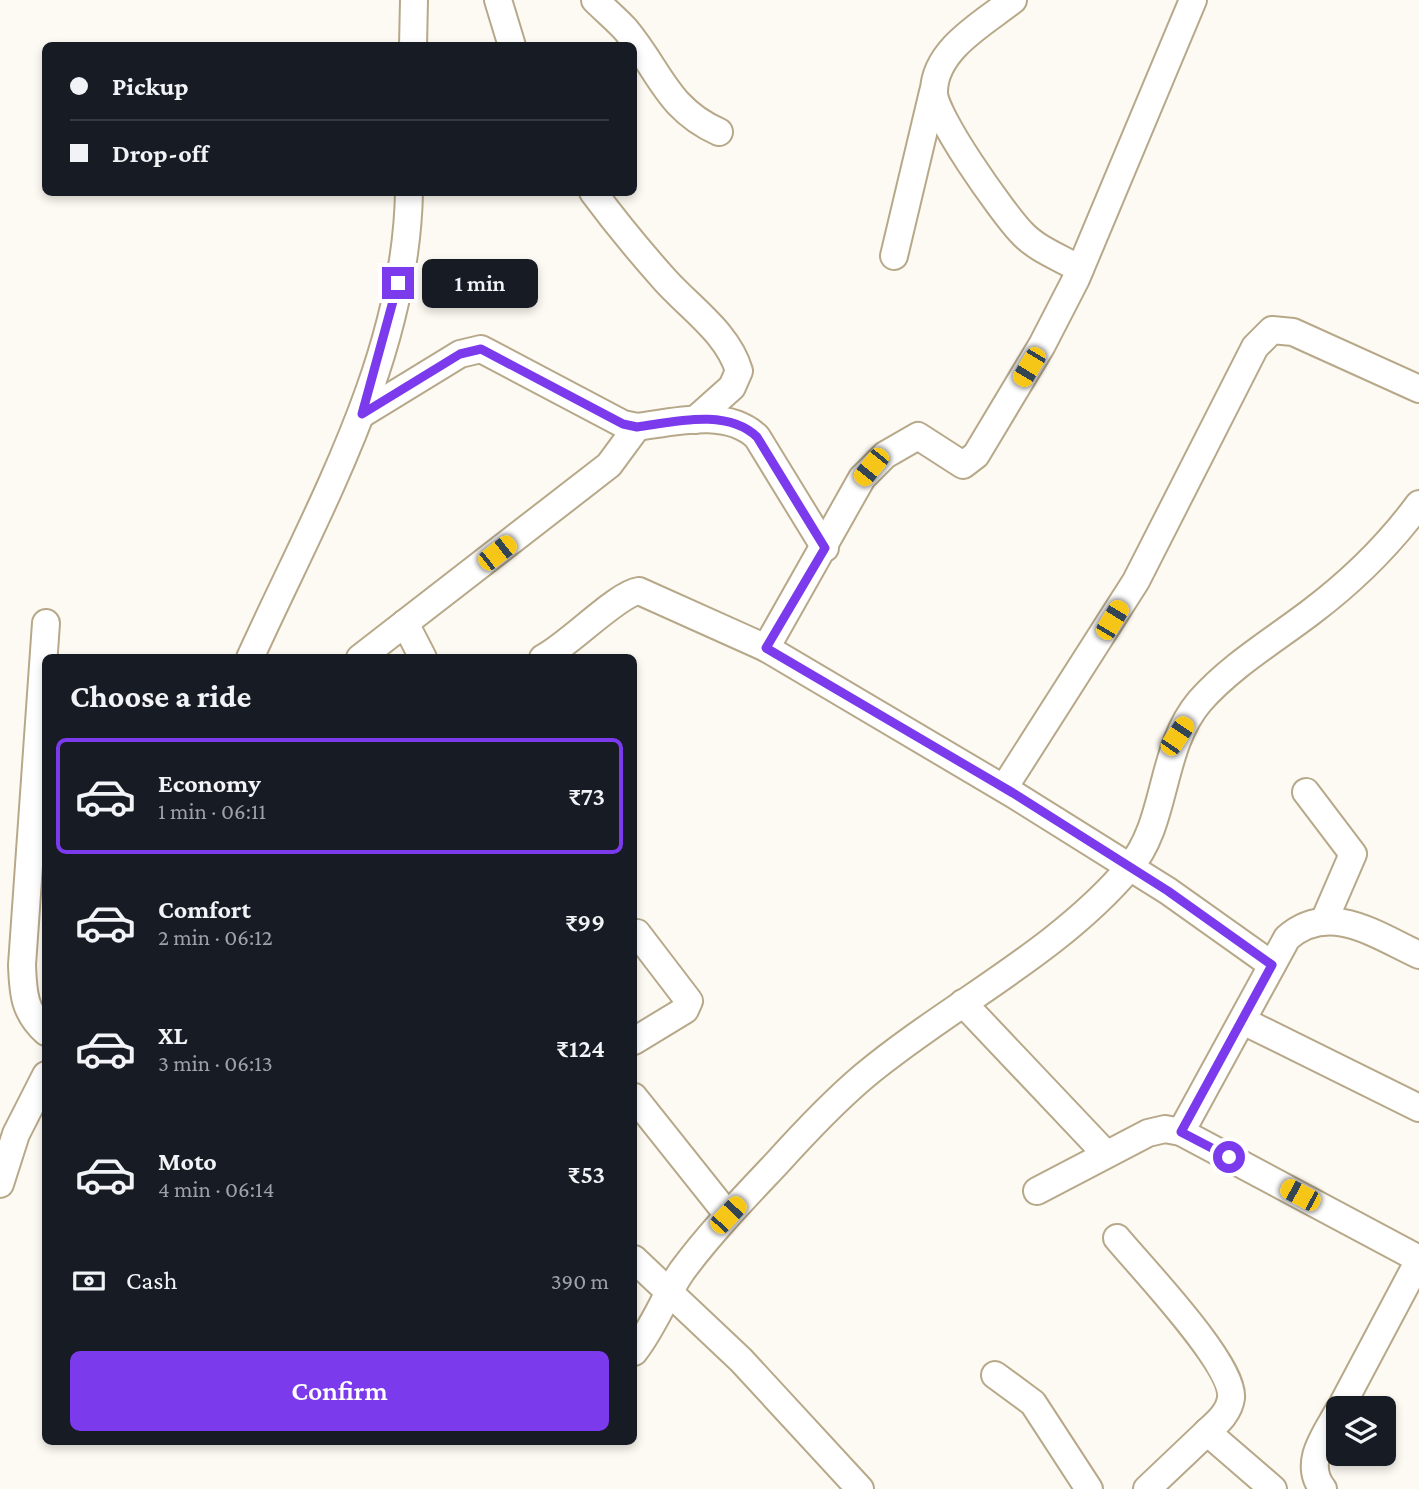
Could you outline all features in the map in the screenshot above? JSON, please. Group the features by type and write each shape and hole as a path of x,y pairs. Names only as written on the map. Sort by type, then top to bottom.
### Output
{"street":[{"path":"413,42 414,0"},
{"path":"498,0 511,42"},
{"path":"595,0 634,42"},
{"path":"894,256 933,92 944,61 954,47 1013,0"},
{"path":"766,648 825,548 862,478 885,455 918,436 925,438 955,461 963,464 969,462 1042,345 1080,269 1193,0"},
{"path":"637,47 683,112 719,132"},
{"path":"933,92 940,113 962,151 1021,232 1035,244 1080,269"},
{"path":"252,654 362,414 389,327 408,239 409,196"},
{"path":"596,196 659,273 719,335 736,361 739,371 732,387 695,420"},
{"path":"1004,788 1136,581 1255,347 1264,336 1272,330 1293,332 1419,389"},
{"path":"362,414 460,354 481,349 597,413 637,427 695,420 734,423 757,437 825,548"},
{"path":"365,654 609,465 637,427"},
{"path":"637,1348 655,1323 681,1273 728,1215 813,1122 882,1062 1071,923 1130,867 1150,825 1177,736 1200,702 1251,653 1309,614 1356,576 1398,533 1419,504"},
{"path":"550,654 588,628 624,596 639,591 766,648 1004,788 1130,867 1272,965"},
{"path":"44,654 46,623"},
{"path":"405,623 421,654"},
{"path":"42,680 22,965 23,996 31,1018 42,1028"},
{"path":"1306,792 1353,854 1324,921"},
{"path":"1181,1132 1292,933 1314,922 1351,923 1419,955"},
{"path":"637,933 689,1001 685,1010 637,1039"},
{"path":"964,1003 1106,1154"},
{"path":"1243,1021 1419,1108"},
{"path":"0,1184 16,1133 42,1083"},
{"path":"637,1101 728,1215"},
{"path":"1037,1191 1148,1133 1164,1129 1181,1132 1419,1259 1346,1396"},
{"path":"1118,1238 1212,1352 1227,1377 1231,1396 1228,1408 1207,1432 1147,1489"},
{"path":"637,1262 741,1360 860,1489"},
{"path":"995,1375 1033,1403 1089,1489"},
{"path":"1207,1432 1273,1489"},
{"path":"1316,1488 1316,1453 1326,1434"}],"route":[{"path":"398,283 389,327 362,414 460,354 470,349 481,349 522,369 597,413 623,424 637,427 695,420 722,421 748,429 757,437 825,548 766,648 1013,793 1168,891 1272,965 1181,1132 1229,1157"}]}
